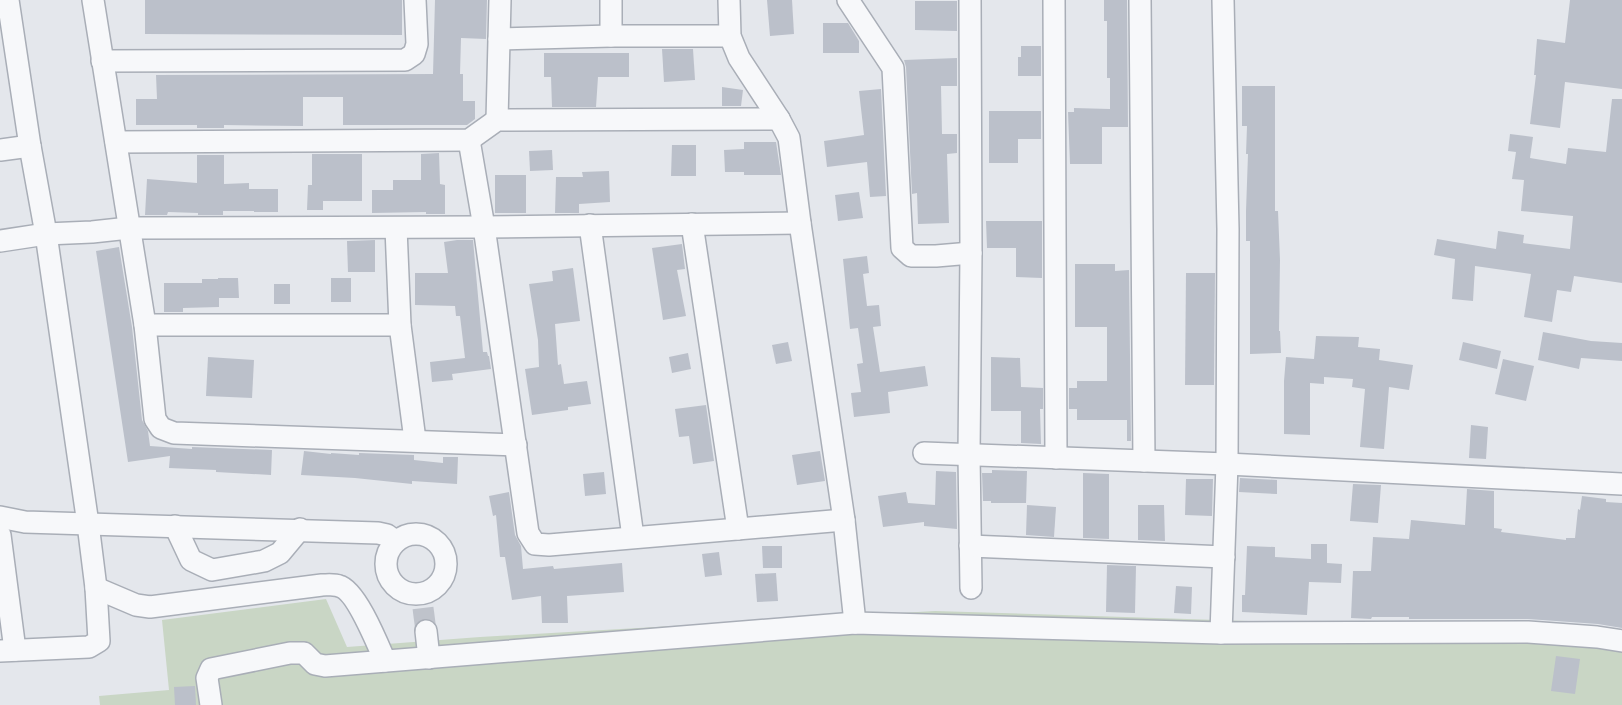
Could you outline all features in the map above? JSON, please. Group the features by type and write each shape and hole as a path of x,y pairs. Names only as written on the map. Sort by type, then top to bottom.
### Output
{"street":[{"path":"0,535 8,651 89,647 99,641 88,524 46,234 8,0"},
{"path":"93,0 145,325 155,419 161,428 174,433 516,445"},
{"path":"102,61 405,60 414,54 417,44 415,0"},
{"path":"497,120 500,0"},
{"path":"611,0 611,36"},
{"path":"729,0 730,36 739,58 789,138 844,520 855,623"},
{"path":"848,0 893,68 902,248 911,256 971,253"},
{"path":"970,0 971,588"},
{"path":"1054,0 1056,458"},
{"path":"1140,0 1144,461"},
{"path":"1222,633 1227,464 1228,229 1223,0"},
{"path":"499,38 730,36"},
{"path":"116,142 469,141 497,120 779,119"},
{"path":"469,141 528,533 535,544 844,520"},
{"path":"0,150 30,146"},
{"path":"0,241 46,234 130,228 800,223"},
{"path":"692,224 738,528"},
{"path":"590,225 633,537"},
{"path":"396,228 400,325 415,440"},
{"path":"145,325 400,325"},
{"path":"924,453 1227,464 1622,484"},
{"path":"0,517 25,522 378,533 395,541"},
{"path":"175,526 191,560 212,570 264,561 281,552 300,529"},
{"path":"409,533 425,534 439,543 446,557 445,573 423,601 392,584 385,570 386,554 395,541 409,533"},
{"path":"970,546 1224,557"},
{"path":"96,588 136,605 150,607 322,585 341,586 350,593 359,607 386,661"},
{"path":"211,705 207,678 211,668 289,653 304,653 315,664 325,666 855,623 1222,633 1528,632 1622,641"},
{"path":"426,631 429,658"}],"green space":[{"path":"326,599 347,647 935,611 1410,626 1622,642 1622,705 100,705 99,696 169,690 162,620"}],"building":[{"path":"145,0 402,0 402,35 145,34"},
{"path":"435,0 487,0 486,39 461,38 460,74 463,74 463,101 475,101 475,119 467,125 343,125 343,97 303,97 303,126 224,125 224,128 197,128 197,125 136,125 136,99 157,99 156,75 433,74"},
{"path":"767,0 792,0 794,34 770,36"},
{"path":"1104,0 1127,0 1128,127 1102,127 1102,164 1070,164 1068,112 1074,112 1074,108 1110,109"},
{"path":"1570,0 1622,0 1622,89 1565,82 1560,128 1530,124 1537,39 1565,43"},
{"path":"915,1 957,1 957,31 915,30"},
{"path":"823,23 848,23 859,41 859,53 823,53"},
{"path":"1021,46 1041,46 1041,76 1018,76"},
{"path":"662,49 693,49 695,80 664,82"},
{"path":"544,53 629,53 629,77 598,77 596,107 552,107 551,77 544,77"},
{"path":"957,58 957,86 941,86 942,134 957,134 957,153 947,154 949,223 918,224 917,193 912,194 904,60"},
{"path":"1242,86 1275,86 1275,211 1278,211 1281,353 1250,354 1250,241 1246,241 1248,154 1247,126 1242,126"},
{"path":"722,87 743,90 741,106 722,106"},
{"path":"881,89 886,196 870,197 867,162 827,167 824,141 864,135 859,91"},
{"path":"1612,99 1622,99 1622,283 1574,276 1571,292 1557,290 1552,322 1524,317 1531,274 1475,266 1473,301 1452,299 1455,259 1434,255 1437,239 1496,249 1498,231 1524,235 1523,243 1570,249 1573,216 1521,211 1524,180 1512,179 1516,152 1508,151 1510,134 1533,137 1530,158 1566,164 1568,148 1606,152"},
{"path":"989,111 1041,111 1041,139 1018,139 1018,163 989,163"},
{"path":"744,142 776,142 781,175 725,172 724,150 744,149"},
{"path":"672,145 696,145 696,176 671,176"},
{"path":"552,150 553,170 530,171 529,151"},
{"path":"439,153 440,184 445,185 445,214 372,213 372,190 393,190 393,180 421,180 421,154"},
{"path":"312,154 362,154 362,201 323,201 323,210 307,210 308,185 312,185"},
{"path":"197,155 224,155 224,184 249,183 249,189 278,189 278,212 223,211 223,215 198,215 168,212 167,215 145,215 147,179 197,183"},
{"path":"609,171 610,202 579,204 579,213 555,213 556,177 583,177 582,172"},
{"path":"495,175 526,175 526,213 495,213"},
{"path":"859,192 863,218 838,221 835,195"},
{"path":"986,221 1042,221 1042,278 1016,277 1016,248 987,248"},
{"path":"375,240 375,272 348,272 347,241"},
{"path":"473,240 483,352 487,352 489,356 491,369 452,374 453,380 432,382 430,362 465,358 460,316 456,316 455,306 415,305 415,273 448,273 444,242"},
{"path":"682,244 685,269 677,270 686,316 663,320 652,248"},
{"path":"119,247 132,327 142,420 148,431 150,446 272,450 271,475 169,468 170,456 128,462 96,251"},
{"path":"867,256 869,273 863,274 867,306 879,305 881,326 873,327 880,372 925,366 928,386 888,392 890,413 854,417 851,393 861,392 857,364 863,363 858,328 850,329 843,259"},
{"path":"1075,264 1115,264 1115,271 1129,270 1131,441 1127,441 1127,420 1077,420 1077,409 1069,409 1069,388 1077,388 1077,381 1107,381 1107,327 1075,327"},
{"path":"573,268 580,321 555,324 558,365 561,364 564,384 587,381 591,404 532,415 525,369 539,367 538,340 529,284 553,281 552,271"},
{"path":"1186,273 1215,273 1214,385 1185,385"},
{"path":"238,278 239,298 219,298 219,307 183,308 183,312 164,312 164,283 202,283 202,279"},
{"path":"331,278 351,278 351,302 331,302"},
{"path":"274,284 290,284 290,304 274,304"},
{"path":"1543,332 1591,341 1622,343 1622,361 1581,358 1579,369 1538,360"},
{"path":"1316,336 1359,337 1358,347 1380,349 1379,360 1413,365 1409,390 1389,387 1384,449 1360,447 1365,389 1352,387 1353,379 1324,377 1324,384 1310,383 1310,435 1284,434 1286,357 1314,359"},
{"path":"788,342 792,361 776,364 772,345"},
{"path":"1463,342 1501,351 1497,369 1459,360"},
{"path":"688,353 691,369 672,373 669,357"},
{"path":"208,357 254,360 252,398 206,396"},
{"path":"991,357 1020,358 1021,387 1043,388 1043,409 1040,409 1041,444 1021,443 1021,411 991,411"},
{"path":"1503,359 1534,366 1526,401 1495,394"},
{"path":"706,405 714,461 693,464 689,436 679,437 675,409"},
{"path":"1471,425 1488,427 1486,459 1469,458"},
{"path":"304,451 414,455 414,460 443,463 443,457 458,457 457,484 412,481 412,484 301,475"},
{"path":"820,451 825,481 797,485 792,455"},
{"path":"992,470 1027,471 1026,503 983,501 982,473 992,473"},
{"path":"936,471 956,472 957,529 924,526 924,522 883,527 878,496 906,492 908,503 935,505"},
{"path":"604,472 606,494 585,496 583,474"},
{"path":"1083,473 1109,474 1109,539 1083,538"},
{"path":"1240,478 1277,480 1277,494 1239,492"},
{"path":"1186,479 1213,479 1212,516 1185,515"},
{"path":"1353,484 1381,485 1378,523 1350,521"},
{"path":"1467,489 1494,491 1494,528 1502,529 1501,532 1566,540 1575,538 1582,496 1622,503 1622,628 1528,619 1351,618 1353,571 1371,571 1373,537 1409,539 1411,520 1465,525"},
{"path":"509,492 515,535 521,546 523,569 622,563 624,592 567,596 568,623 542,623 541,596 512,600 505,557 500,557 496,515 493,516 489,496"},
{"path":"1027,505 1056,507 1054,537 1026,535"},
{"path":"1138,505 1164,505 1165,541 1138,540"},
{"path":"1311,544 1327,544 1327,563 1342,564 1341,583 1309,582 1307,615 1242,612 1247,546 1275,547 1275,557 1311,559"},
{"path":"762,546 782,546 782,568 763,568"},
{"path":"719,552 722,575 705,577 702,554"},
{"path":"1107,565 1136,566 1135,613 1106,612"},
{"path":"776,573 778,601 757,602 755,574"},
{"path":"1176,586 1192,587 1191,614 1174,613"},
{"path":"1556,656 1580,659 1575,694 1551,691"},
{"path":"195,686 196,705 175,705 174,687"}],"tunnel":[{"path":"423,608 426,631"}]}
